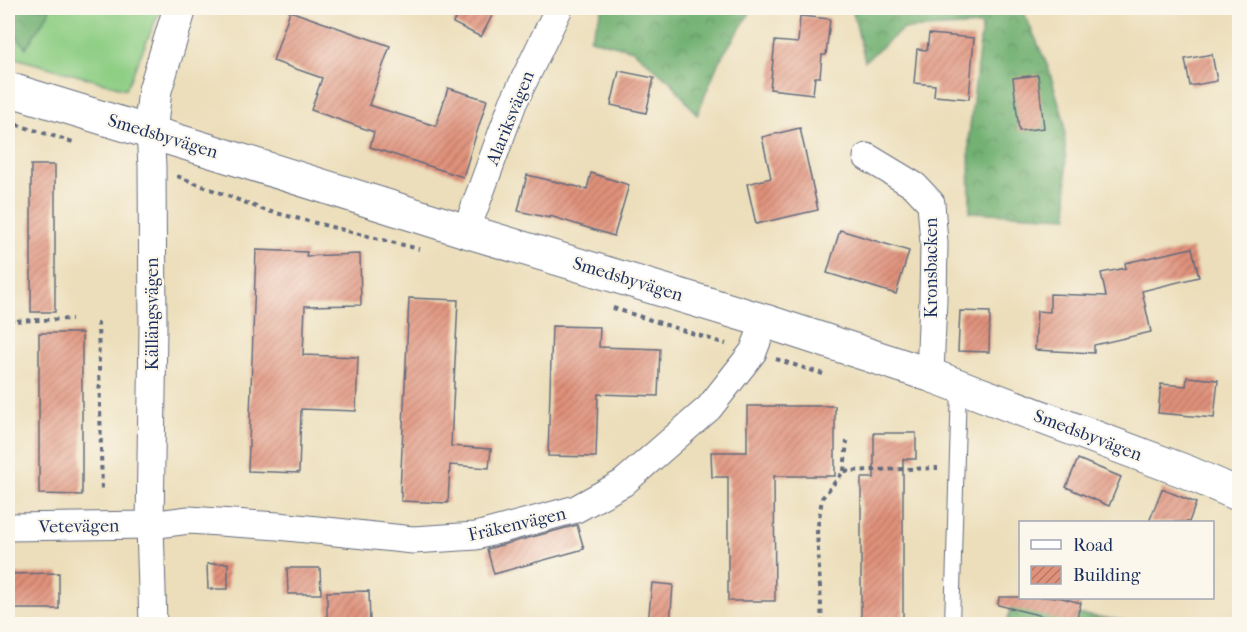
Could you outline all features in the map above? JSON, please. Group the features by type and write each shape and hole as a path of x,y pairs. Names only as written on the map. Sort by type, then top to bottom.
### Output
{"main road":[{"name":"Källängsvägen","path":"150,132 155,90 180,8"},
{"name":"Smedsbyvägen","path":"8,89 765,321 944,381 1186,472 1239,495"}],"street":[{"name":"Alariksvägen","path":"466,231 513,103 559,8"},
{"name":"Källängsvägen","path":"150,132 153,327 150,525 153,624"},
{"name":"Kronsbacken","path":"867,157 915,186 931,203 944,381"},
{"name":"Fräkenvägen","path":"150,525 189,520 278,526 413,540 476,536 576,510 623,483 709,408 753,352 765,321"},
{"name":"Vetevägen","path":"8,527 150,525"}],"lane":[{"path":"944,381 956,467 952,624"}],"path":[{"path":"8,122 84,145"},
{"path":"199,185 211,150"},
{"path":"10,155 10,321 72,319"},
{"path":"152,166 264,210 426,251"},
{"path":"605,306 832,376"},
{"path":"98,322 102,492"},
{"path":"822,624 817,532 822,498 844,471 847,441"},
{"path":"844,471 956,467"}],"green space":[{"path":"8,8 161,8 126,89 8,56"},
{"path":"10,8 50,8 26,48 10,28"},
{"path":"603,8 753,8 719,61 697,115 672,83 633,50 590,39"},
{"path":"852,8 1022,8 1048,67 1064,120 1068,217 970,212 969,135 982,25 903,29 865,61"},
{"path":"1011,605 1148,624 1007,624"}],"building":[{"path":"461,8 496,8 481,37 453,23"},
{"path":"290,11 390,46 369,105 436,126 448,88 487,100 463,177 370,147 374,132 311,110 322,78 273,61"},
{"path":"800,16 830,19 826,55 822,55 820,77 815,77 813,94 770,89 775,41 798,43"},
{"path":"929,34 974,38 969,99 934,96 935,85 914,83 917,49 927,50"},
{"path":"1212,54 1217,81 1190,86 1185,59"},
{"path":"619,71 654,78 646,113 611,105"},
{"path":"1038,75 1044,128 1019,131 1013,78"},
{"path":"800,128 818,210 756,224 747,184 771,178 762,137"},
{"path":"31,165 55,165 55,312 31,312"},
{"path":"591,173 629,185 614,236 550,216 550,218 518,211 527,175 587,189"},
{"path":"840,230 909,251 896,294 827,273"},
{"path":"1192,248 1199,277 1142,291 1151,332 1094,345 1094,353 1035,350 1037,311 1050,312 1050,294 1106,296 1101,273 1126,268 1125,263"},
{"path":"256,250 307,252 306,256 360,254 361,305 305,306 303,355 358,357 356,411 301,409 299,473 248,471"},
{"path":"409,298 458,300 451,446 491,449 489,468 450,465 448,503 401,501"},
{"path":"960,311 990,312 989,352 958,351"},
{"path":"552,326 600,327 599,347 660,349 658,396 598,394 596,457 548,456"},
{"path":"39,333 82,333 82,495 39,494"},
{"path":"1187,377 1218,380 1214,418 1158,413 1161,384 1186,386"},
{"path":"747,406 835,406 835,476 774,476 775,601 728,601 728,477 712,477 711,452 747,452"},
{"path":"874,433 916,433 916,459 903,459 903,624 861,624 861,478 874,478"},
{"path":"1078,459 1121,477 1109,506 1066,487"},
{"path":"1162,489 1196,503 1189,521 1149,521"},
{"path":"577,525 584,549 494,574 487,549"},
{"path":"228,563 228,589 208,589 207,564"},
{"path":"287,568 320,568 321,594 288,594"},
{"path":"59,573 59,609 8,609 8,574"},
{"path":"652,583 673,585 670,624 648,624"},
{"path":"369,591 370,624 327,624 327,592"},
{"path":"999,597 1066,599 1081,603 1075,624 998,605"}]}
